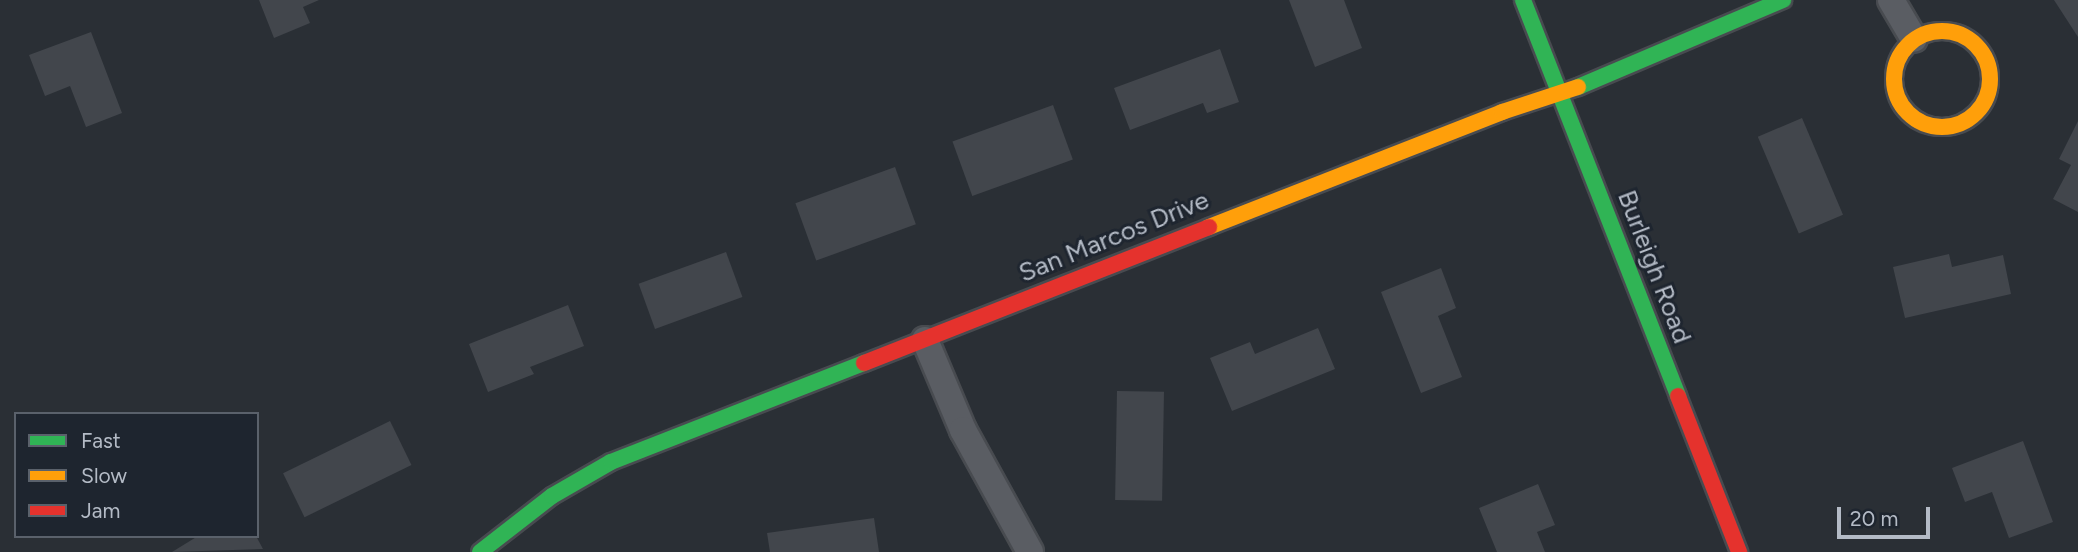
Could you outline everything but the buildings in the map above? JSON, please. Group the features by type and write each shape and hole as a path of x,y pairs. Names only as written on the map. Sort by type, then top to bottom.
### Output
{"street":[{"name":"Burleigh Road","path":"1523,0 1739,552"},
{"name":"San Marcos Drive","path":"481,552 552,496 611,462 1502,112 1560,95 1783,0"},
{"path":"1891,0 1914,39"},
{"path":"1928,32 1951,32 1973,41 1983,53 1990,82 1979,111 1968,121 1935,127 1919,122 1901,105 1893,82 1895,66 1914,39 1928,32"},
{"path":"925,340 963,430 1030,552"}],"traffic: fast":[{"path":"1523,0 1678,396"},
{"path":"1578,87 1783,0"},
{"path":"480,552 552,496 611,462 864,363"}],"traffic: slow":[{"path":"1942,31 1961,34 1976,45 1987,60 1990,79 1987,98 1976,113 1961,124 1942,127 1923,124 1908,113 1897,98 1894,79 1897,60 1908,45 1923,34 1942,31"},
{"path":"1209,227 1502,112 1578,87"}],"traffic: jam":[{"path":"864,363 1209,227"},
{"path":"1678,396 1739,552"}]}
